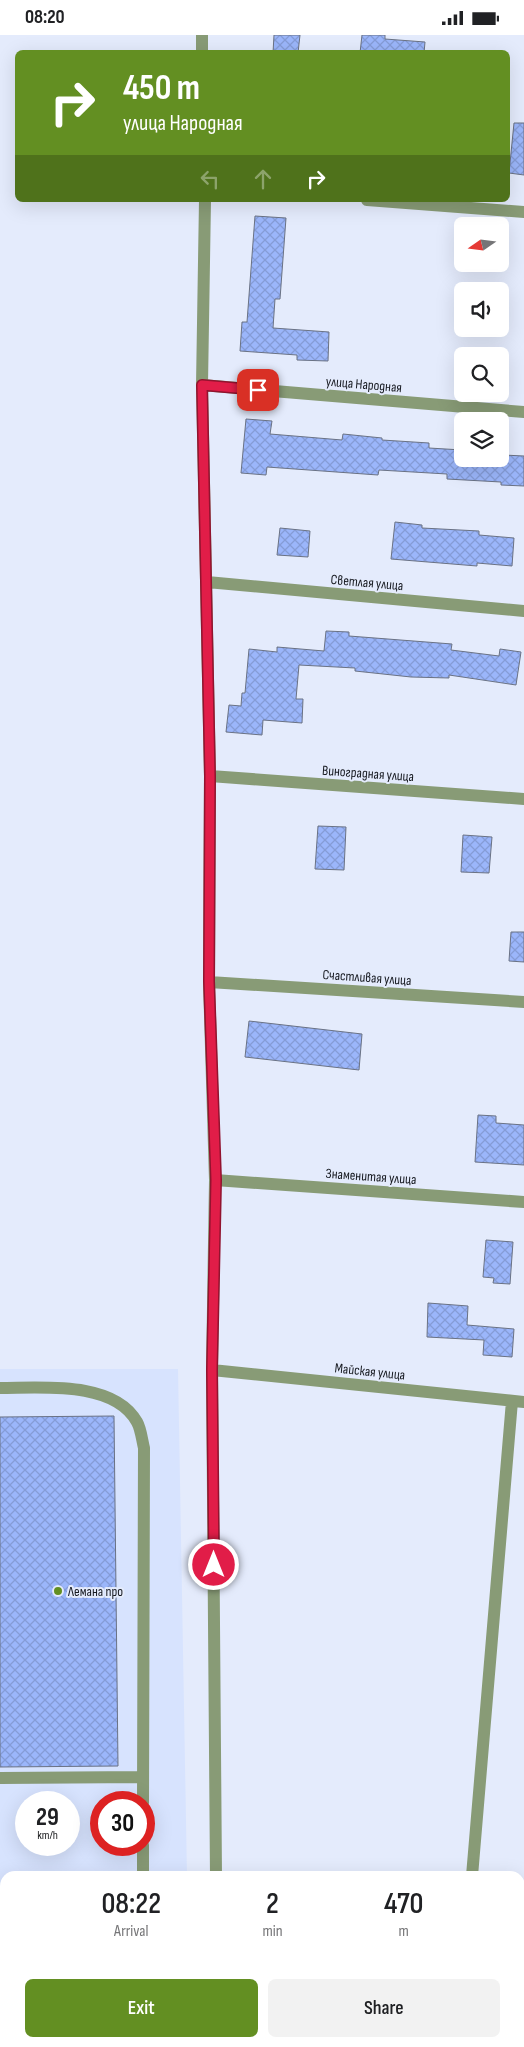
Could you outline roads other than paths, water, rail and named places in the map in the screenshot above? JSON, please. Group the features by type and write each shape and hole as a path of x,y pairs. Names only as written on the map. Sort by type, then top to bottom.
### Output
{"street":[{"path":"202,35 202,50"},
{"path":"205,202 202,385 210,776 209,981 216,1180 212,1370 216,1871"},
{"path":"393,202 524,212"},
{"name":"улица Народная","path":"202,385 524,412"},
{"name":"Светлая улица","path":"207,583 524,611"},
{"name":"Виноградная улица","path":"210,776 524,799"},
{"name":"Счастливая улица","path":"209,981 524,1002"},
{"name":"Знаменитая улица","path":"216,1180 524,1202"},
{"name":"Майская улица","path":"212,1370 518,1401"},
{"path":"0,1388 60,1387 95,1393 121,1403 137,1422 144,1448 143,1791"},
{"path":"472,1871 518,1401"},
{"path":"0,1778 143,1777"},
{"path":"143,1856 143,1871"}],"place":[{"name":"Лемана про","path":"58,1591"}]}
